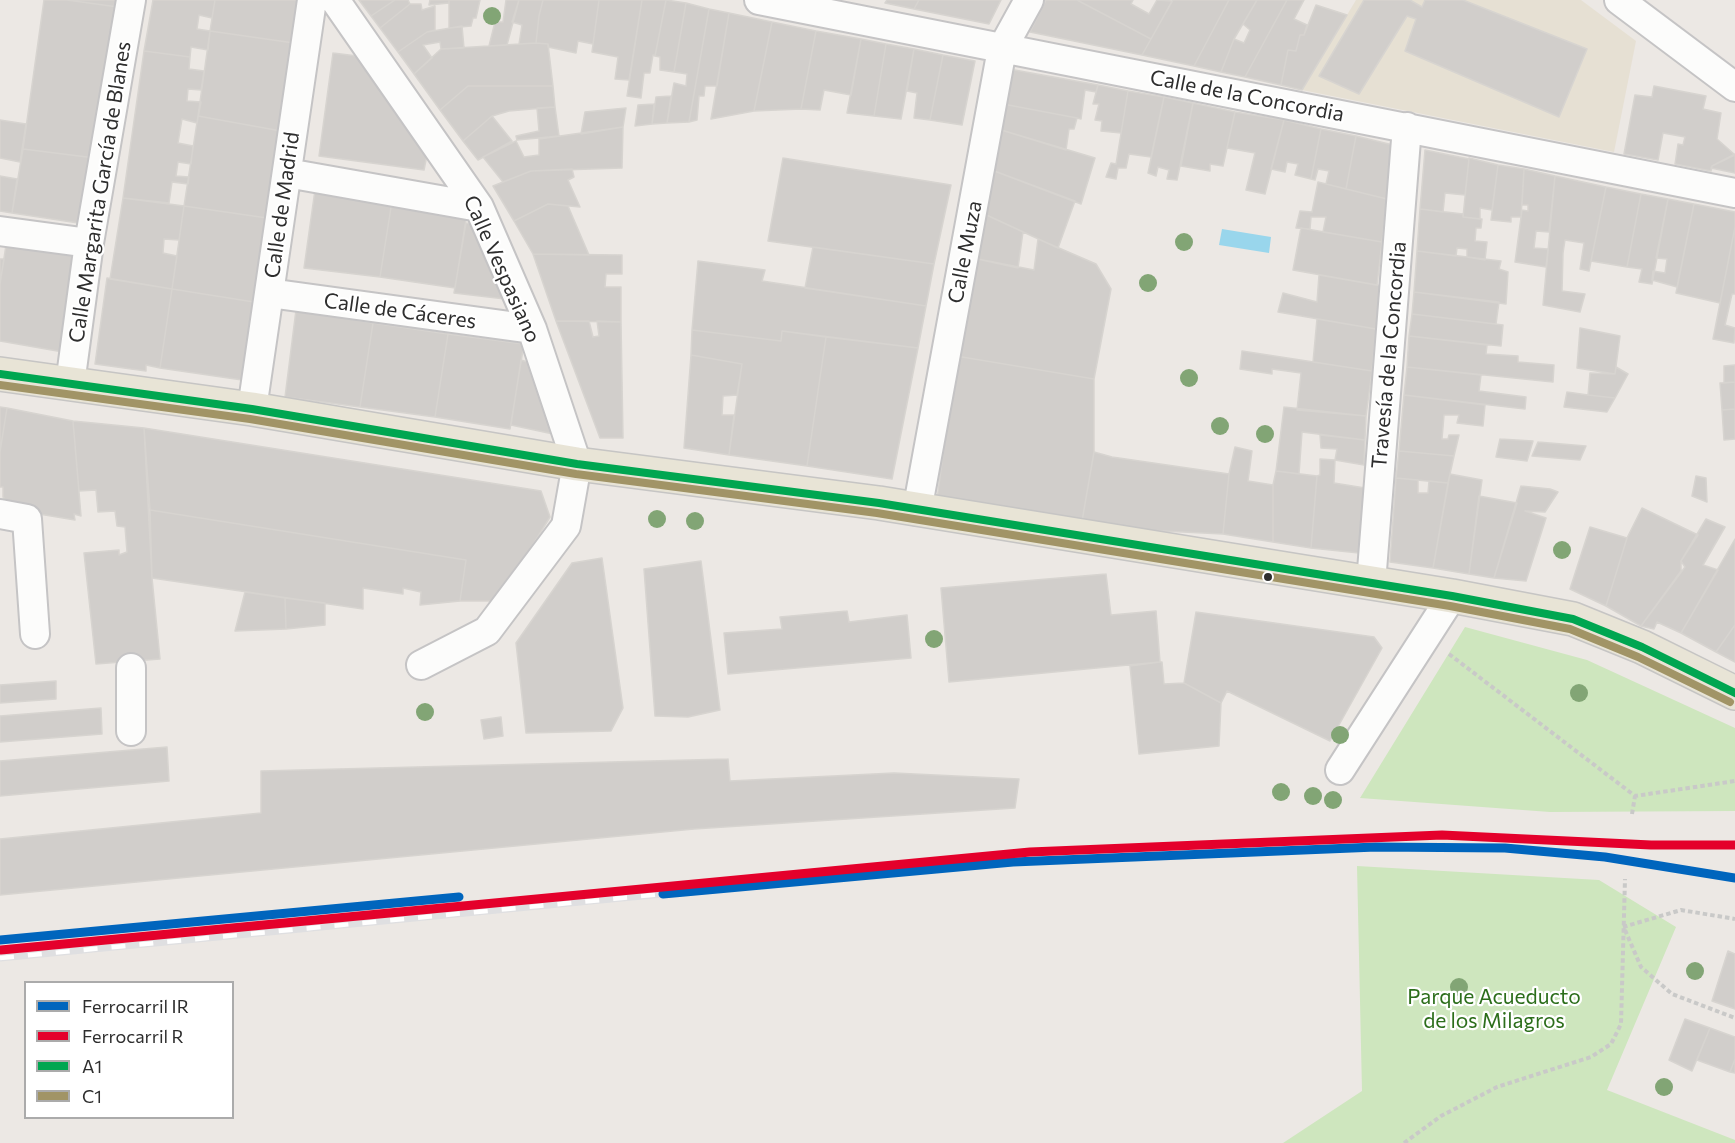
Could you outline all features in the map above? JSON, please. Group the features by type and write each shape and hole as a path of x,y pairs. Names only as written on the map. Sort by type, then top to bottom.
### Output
{"main road":[{"path":"0,374 252,409 577,464 879,503 917,511 1452,596 1573,619 1642,646 1735,693"}],"street":[{"name":"Calle Margarita García de Blanes","path":"70,384 89,243 132,0"},
{"name":"Calle de Madrid","path":"252,409 312,0"},
{"name":"Calle Vespasiano","path":"335,0 479,207 532,329 577,464"},
{"name":"Calle de la Concordia","path":"759,0 1735,193"},
{"name":"Calle Muza","path":"917,511 1002,49 1029,0"},
{"path":"1619,0 1735,87"},
{"name":"Travesía de la Concordia","path":"1371,583 1407,128"},
{"path":"287,173 479,207"},
{"path":"0,231 89,243"},
{"name":"Calle de Cáceres","path":"269,293 532,329"},
{"path":"422,665 487,631 566,526 577,464"},
{"path":"0,514 27,519 35,634"},
{"path":"1340,770 1452,596"},
{"path":"131,668 131,731"}],"path":[{"path":"1429,631 1445,651 1635,796 1735,781"},
{"path":"1632,814 1635,796"},
{"path":"1404,1143 1441,1116 1497,1087 1591,1057 1611,1044 1621,1024 1625,879"},
{"path":"1623,927 1682,910 1735,919"},
{"path":"1623,927 1641,968 1672,994 1735,1018"}],"shaded area":[{"path":"1356,0 1581,0 1636,41 1614,152 1302,90"}],"green space":[{"path":"1465,627 1587,660 1735,728 1735,811 1550,812 1360,798"},
{"name":"Parque Acueducto de los Milagros","path":"1357,866 1599,880 1676,927 1607,1090 1735,1140 1735,1143 1283,1143 1362,1091"}],"water":[{"path":"1222,229 1271,237 1269,253 1219,245"}],"building":[{"path":"44,0 67,0 118,7 95,158 23,149"},
{"path":"67,0 119,0 118,7"},
{"path":"153,0 215,0 212,18 199,15 197,29 210,31 208,50 191,47 190,57 144,51"},
{"path":"215,0 302,0 294,43 210,31"},
{"path":"359,0 395,0 371,16"},
{"path":"395,0 408,0 410,4 380,28 371,16"},
{"path":"430,0 449,0 449,3 429,5"},
{"path":"449,0 480,0 476,18 473,18 471,26 449,28"},
{"path":"506,0 519,0 507,45 489,46 495,22 503,22"},
{"path":"519,0 543,0 536,43 519,44 522,25 512,22"},
{"path":"543,0 599,0 593,44 578,41 576,53 548,47 548,44 536,43"},
{"path":"599,0 642,0 629,80 615,79 618,57 592,52"},
{"path":"642,0 666,0 650,73 644,73 641,98 627,96"},
{"path":"666,0 686,3 674,72 660,70 660,57 655,56"},
{"path":"887,0 919,0 914,9 885,3"},
{"path":"919,0 1001,0 989,24 914,9"},
{"path":"1046,0 1077,0 1151,39 1142,55 1030,32"},
{"path":"1077,0 1133,0 1131,4 1149,14 1157,0 1172,1 1151,39"},
{"path":"1173,0 1229,0 1194,66 1142,55"},
{"path":"1229,0 1257,0 1234,39 1221,72 1194,66"},
{"path":"1257,0 1287,0 1245,77 1221,72 1234,39 1244,43 1250,30 1243,24"},
{"path":"1287,0 1304,0 1294,19 1307,25 1304,35 1300,35 1296,51 1288,50 1281,85 1245,77"},
{"path":"1364,0 1410,0 1422,7 1425,0 1463,0 1587,49 1559,117 1405,51 1416,19 1407,16 1359,94 1319,76"},
{"path":"686,3 709,9 689,122 667,123 674,83 686,86 687,74 674,72"},
{"path":"410,4 421,4 422,10 435,6 435,30 427,32 398,52 380,28"},
{"path":"1316,5 1347,15 1302,90 1281,85 1288,50 1296,51 1300,35 1304,35"},
{"path":"709,9 729,13 717,86 705,86 704,96 699,96 697,120 689,122"},
{"path":"729,13 772,22 754,111 711,119"},
{"path":"772,22 816,31 801,109 754,111"},
{"path":"462,26 464,48 441,49 440,42 423,45 432,58 414,74 398,52 427,32"},
{"path":"210,31 294,43 281,131 198,116"},
{"path":"816,31 861,39 851,95 824,90 820,110 801,109"},
{"path":"861,39 886,44 874,116 847,113"},
{"path":"548,44 553,86 468,86 440,110 414,74 441,49"},
{"path":"886,44 914,49 901,119 874,116"},
{"path":"914,49 943,55 930,120 914,118 917,93 907,91"},
{"path":"144,51 190,57 189,69 204,71 201,90 188,89 187,101 201,102 197,123 182,119 178,143 193,146 191,164 178,162 176,176 189,177 188,184 172,182 169,203 123,198"},
{"path":"333,53 357,56 428,150 424,170 319,156"},
{"path":"943,55 975,61 962,125 930,120"},
{"path":"1009,69 1098,85 1096,92 1085,90 1081,119 1003,104"},
{"path":"1098,85 1128,91 1121,133 1101,131 1102,121 1095,120 1099,104 1093,104"},
{"path":"468,86 553,86 555,107 509,111 492,116 463,141 440,110"},
{"path":"1654,86 1706,96 1703,109 1721,113 1717,139 1735,155 1712,166 1711,171 1675,164 1678,144 1683,145 1685,137 1663,133 1658,160 1624,154 1635,95 1652,97"},
{"path":"1128,91 1164,97 1151,157 1129,154 1126,168 1118,168 1116,179 1106,177 1111,163 1116,164"},
{"path":"671,96 667,123 652,124 656,97"},
{"path":"1164,97 1193,103 1177,180 1167,179 1169,170 1158,167 1156,176 1148,173"},
{"path":"1193,103 1235,112 1223,166 1210,164 1210,171 1181,166"},
{"path":"654,104 652,124 635,126 638,105"},
{"path":"1003,104 1077,118 1074,129 1069,129 1066,150 998,129"},
{"path":"555,107 559,136 517,140 516,136 539,131 537,108"},
{"path":"626,108 623,127 581,134 585,112"},
{"path":"1235,112 1284,120 1265,194 1246,190 1255,153 1227,148"},
{"path":"198,116 281,131 267,218 184,206"},
{"path":"492,116 512,141 478,160 463,141"},
{"path":"0,120 26,124 20,162 0,158"},
{"path":"1284,120 1321,129 1311,179 1295,175 1298,164 1287,162 1285,172 1271,169"},
{"path":"623,127 622,168 531,171 503,182 483,157 516,141 524,157 539,155 539,139"},
{"path":"998,129 1095,158 1081,204 989,169"},
{"path":"1321,129 1356,136 1346,189 1326,184 1329,171 1318,169 1315,180 1311,179"},
{"path":"1356,136 1393,145 1387,199 1346,189"},
{"path":"23,149 95,158 85,224 12,213"},
{"path":"1425,150 1469,159 1465,195 1445,193 1443,212 1420,209"},
{"path":"1735,154 1735,173 1711,168 1712,166"},
{"path":"783,158 951,185 934,264 768,241"},
{"path":"1469,158 1498,165 1492,210 1480,208 1480,219 1463,217"},
{"path":"1498,165 1524,169 1521,217 1511,217 1511,222 1491,220"},
{"path":"572,169 574,177 568,180 580,207 548,204 514,221 493,186 531,171"},
{"path":"989,169 1075,201 1058,248 980,212"},
{"path":"1524,169 1555,176 1549,232 1536,231 1534,248 1548,249 1546,267 1515,262 1522,210 1528,211 1528,205 1522,205"},
{"path":"0,176 17,179 12,213 0,211"},
{"path":"1555,176 1606,187 1589,271 1580,269 1584,243 1565,240 1562,291 1585,294 1580,312 1543,305"},
{"path":"1318,182 1387,199 1382,242 1323,232 1326,217 1311,217 1310,229 1296,228 1300,211 1312,212"},
{"path":"1606,187 1641,194 1627,267 1591,261"},
{"path":"315,190 392,201 380,277 304,268"},
{"path":"1641,194 1668,199 1652,284 1639,282 1642,269 1627,267"},
{"path":"123,198 184,206 179,240 164,239 163,253 177,256 172,289 110,279"},
{"path":"1668,199 1694,204 1677,287 1652,280 1653,271 1665,273 1667,259 1656,258"},
{"path":"392,201 467,213 455,288 380,277"},
{"path":"548,204 568,206 589,255 533,254 514,221"},
{"path":"1694,204 1735,212 1735,227 1720,303 1676,293"},
{"path":"184,206 267,218 254,302 172,289"},
{"path":"1420,209 1463,214 1463,217 1482,219 1481,228 1476,228 1475,241 1487,242 1485,260 1467,257 1467,249 1457,248 1456,256 1417,251"},
{"path":"980,212 1023,232 1018,268 973,258"},
{"path":"466,223 479,224 505,299 454,293"},
{"path":"1735,227 1735,294 1732,294 1725,325 1735,328 1734,343 1713,339"},
{"path":"1301,228 1382,242 1377,285 1293,270"},
{"path":"1038,239 1096,264 1111,289 1094,379 956,356 973,258 1034,270"},
{"path":"6,245 79,256 63,352 0,341 0,284"},
{"path":"813,247 934,264 926,306 805,288"},
{"path":"1417,251 1501,261 1499,269 1508,272 1506,304 1414,292"},
{"path":"533,254 622,255 622,274 606,274 605,287 621,287 621,322 556,321"},
{"path":"0,259 4,259 0,284"},
{"path":"698,261 765,270 762,281 926,306 918,348 782,331 781,341 692,330"},
{"path":"1319,275 1382,286 1376,329 1278,312 1283,293 1317,302"},
{"path":"107,278 172,289 160,368 146,365 146,371 95,364"},
{"path":"172,289 254,302 242,380 160,368"},
{"path":"1414,292 1499,302 1496,324 1412,314"},
{"path":"296,310 373,323 360,407 285,397"},
{"path":"1412,314 1503,325 1501,346 1409,336"},
{"path":"1317,319 1376,329 1372,371 1313,362"},
{"path":"556,321 589,321 593,337 599,336 597,321 621,322 623,438 600,438"},
{"path":"373,323 448,334 435,417 360,407"},
{"path":"1580,328 1620,336 1615,374 1577,368"},
{"path":"692,330 781,341 782,331 826,337 807,466 729,455 742,364 691,355"},
{"path":"448,334 524,344 510,429 435,417"},
{"path":"1409,336 1487,345 1486,354 1518,356 1518,362 1554,365 1553,382 1407,367"},
{"path":"826,337 918,348 892,479 807,466"},
{"path":"1242,351 1372,371 1366,416 1297,410 1301,373 1272,369 1272,374 1240,369"},
{"path":"691,355 742,364 737,395 723,396 722,415 734,415 729,455 684,448"},
{"path":"956,356 1094,379 1094,452 1081,527 936,507"},
{"path":"521,360 531,363 553,434 511,425"},
{"path":"1735,365 1735,382 1724,383 1724,366"},
{"path":"1407,367 1481,375 1479,391 1526,397 1525,409 1404,395"},
{"path":"1616,367 1628,374 1615,398 1588,395 1590,373 1615,374"},
{"path":"1735,382 1735,409 1722,410 1720,383"},
{"path":"1567,392 1615,398 1607,412 1564,407"},
{"path":"1404,395 1485,405 1483,426 1457,423 1459,415 1444,415 1442,439 1448,439 1449,435 1459,435 1454,456 1399,451"},
{"path":"0,407 7,408 0,452"},
{"path":"1284,407 1366,416 1365,440 1302,432 1299,474 1276,471"},
{"path":"7,408 73,421 81,516 74,514 75,520 15,510 3,497 3,487 0,487 0,452"},
{"path":"1735,409 1735,439 1724,440 1722,410"},
{"path":"73,421 144,428 152,578 160,659 96,664 84,553 119,550 119,555 127,552 125,527 117,526 115,511 98,512 96,490 79,491"},
{"path":"144,428 541,491 550,517 498,601 460,601 466,560 150,510"},
{"path":"1320,435 1365,440 1364,465 1335,460 1337,449 1321,448"},
{"path":"1500,439 1533,441 1527,461 1496,457"},
{"path":"1538,442 1586,446 1580,460 1532,456"},
{"path":"1235,447 1252,451 1248,481 1273,485 1273,542 1223,534 1229,474"},
{"path":"1399,451 1454,456 1448,483 1396,478"},
{"path":"1094,452 1112,457 1229,474 1223,534 1081,527"},
{"path":"1320,459 1335,460 1334,483 1365,488 1359,553 1311,548"},
{"path":"1276,471 1317,476 1311,548 1273,542 1273,485"},
{"path":"1450,474 1482,480 1469,574 1433,568"},
{"path":"1696,476 1706,478 1707,502 1692,496"},
{"path":"1396,478 1418,480 1418,493 1428,493 1429,481 1448,483 1433,568 1390,562"},
{"path":"1521,486 1558,492 1545,512 1525,511 1546,518 1526,581 1494,578"},
{"path":"1479,496 1517,503 1494,578 1469,574"},
{"path":"1642,508 1698,535 1681,561 1681,571 1641,626 1606,606 1627,538"},
{"path":"150,510 466,560 460,601 420,605 421,592 403,588 403,594 363,588 363,609 152,578"},
{"path":"1706,519 1725,527 1703,565 1718,570 1681,633 1657,622 1654,629 1641,626 1685,567 1681,561"},
{"path":"1590,527 1627,538 1606,606 1570,589"},
{"path":"1735,539 1735,625 1716,652 1681,633"},
{"path":"602,558 623,708 611,731 526,733 516,643 572,563"},
{"path":"701,561 720,710 688,717 655,716 644,569"},
{"path":"1106,574 1111,615 1156,611 1160,662 949,682 941,588"},
{"path":"245,592 285,598 286,629 235,631"},
{"path":"285,598 325,603 325,625 286,629"},
{"path":"847,611 849,622 907,615 911,658 728,674 724,633 782,629 780,617"},
{"path":"1196,612 1374,637 1382,648 1330,741 1227,691 1221,703 1184,683"},
{"path":"1735,625 1735,662 1716,652"},
{"path":"1162,662 1164,684 1184,683 1221,703 1219,746 1139,754 1130,666"},
{"path":"56,681 56,699 0,703 0,685"},
{"path":"101,708 102,734 0,742 0,716"},
{"path":"501,717 503,736 484,739 481,720"},
{"path":"167,747 169,781 0,796 0,761"},
{"path":"728,759 730,781 894,773 1019,779 1015,808 694,829 0,895 0,839 261,813 261,771"},
{"path":"1728,951 1735,954 1735,1009 1712,1001"},
{"path":"1685,1019 1710,1028 1692,1071 1669,1060"},
{"path":"1710,1028 1735,1037 1735,1059 1730,1072 1697,1060"},
{"path":"1735,1059 1735,1073 1730,1072"}],"railway":[{"path":"0,958 663,894"}],"rail line":[{"name":"R","path":"1,950 1030,852 1442,835 1651,845 1735,845"},
{"name":"IR","path":"663,894 1013,862 1376,847 1505,848 1605,857 1735,878"},
{"name":"IR","path":"0,940 459,897"}],"transit line":[{"name":"A1","path":"0,374 252,409 577,464 879,503 1452,596 1573,619 1642,647 1735,693"},
{"name":"C1","path":"0,385 250,419 576,474 877,513 1450,606 1570,629 1638,657 1730,702"}]}
